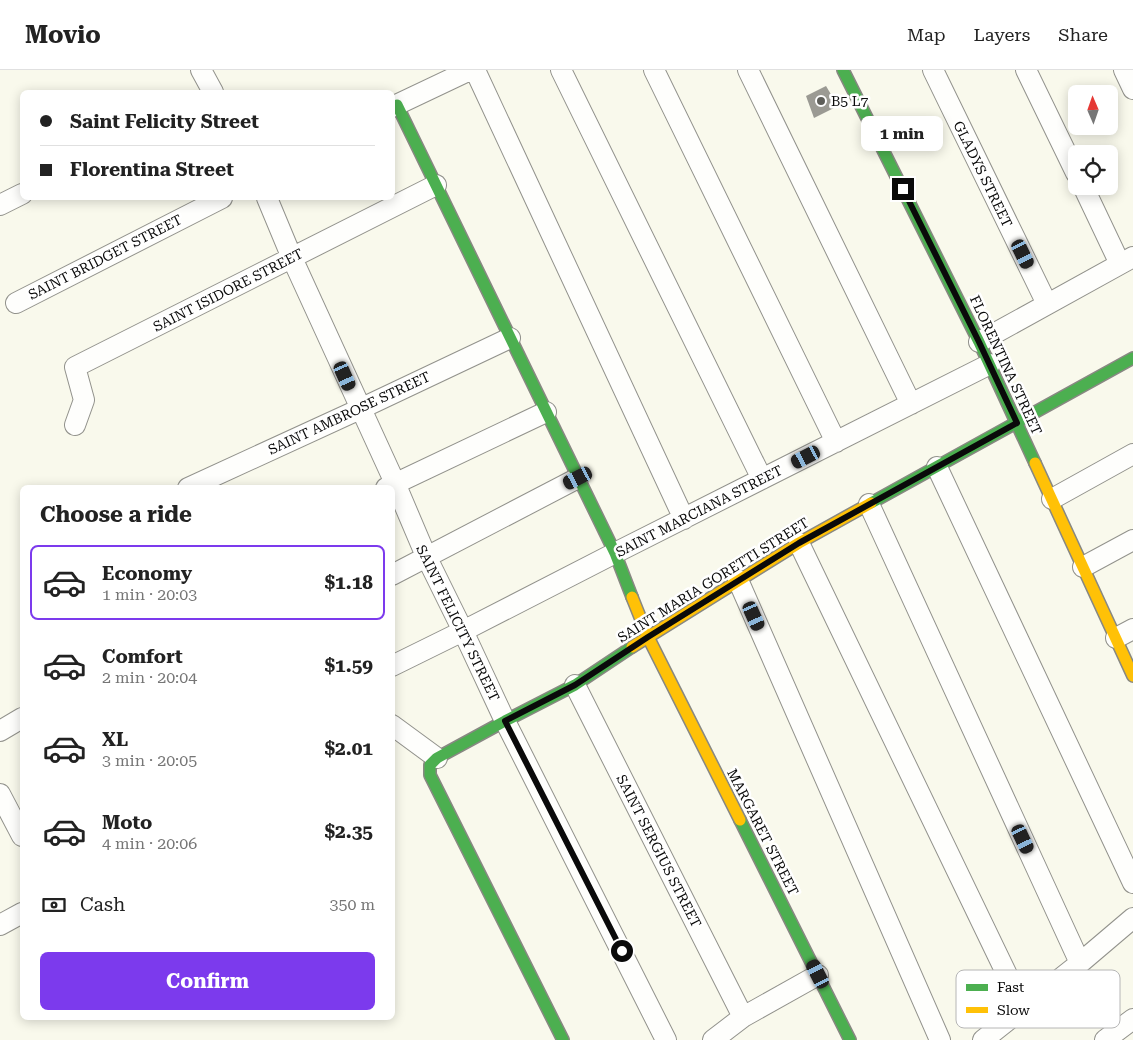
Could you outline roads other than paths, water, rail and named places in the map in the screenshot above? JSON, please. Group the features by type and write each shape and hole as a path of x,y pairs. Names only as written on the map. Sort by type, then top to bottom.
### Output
{"street":[{"path":"201,70 212,90"},
{"path":"395,106 470,70"},
{"path":"474,70 684,519"},
{"path":"561,70 762,479"},
{"path":"654,70 836,442"},
{"path":"748,70 911,404"},
{"name":"FLORENTINA STREET","path":"843,70 990,364 1083,567 1124,634 1133,676"},
{"name":"GLADYS STREET","path":"932,70 1047,304"},
{"path":"1026,70 1068,157"},
{"path":"1124,70 1133,89"},
{"name":"MARGARET STREET","path":"395,106 436,184 615,553 648,637 818,974 846,1039"},
{"name":"SAINT ISIDORE STREET","path":"75,425 84,400 75,367 436,184"},
{"path":"0,205 20,195"},
{"path":"979,342 1127,261 1088,195"},
{"name":"SAINT BRIDGET STREET","path":"16,303 218,200"},
{"name":"SAINT FELICITY STREET","path":"268,200 360,409 390,485"},
{"name":"SAINT AMBROSE STREET","path":"195,485 510,338"},
{"name":"SAINT MARIA GORETTI STREET","path":"437,758 575,685 799,543 1133,358"},
{"name":"SAINT MARCIANA STREET","path":"395,665 990,364"},
{"path":"390,485 546,412"},
{"path":"1052,499 1133,454"},
{"path":"937,467 1133,883"},
{"path":"395,573 578,478"},
{"name":"SAINT FELICITY STREET","path":"395,495 463,631 505,721 666,1040"},
{"path":"869,504 1080,963"},
{"path":"1083,567 1133,540"},
{"path":"799,543 1005,970"},
{"path":"738,580 940,1040"},
{"name":"SAINT SERGIUS STREET","path":"575,685 743,1017"},
{"path":"0,731 20,719"},
{"path":"395,727 437,758 430,765 430,775 563,1040"},
{"path":"0,794 16,809 20,827"},
{"path":"0,925 20,914"},
{"path":"1071,970 1133,918"},
{"path":"713,1040 743,1017 818,974"},
{"path":"1106,1040 1133,1019"},
{"path":"983,1040 998,1028"}],"place":[{"name":"B5 L7","path":"821,101"}]}
